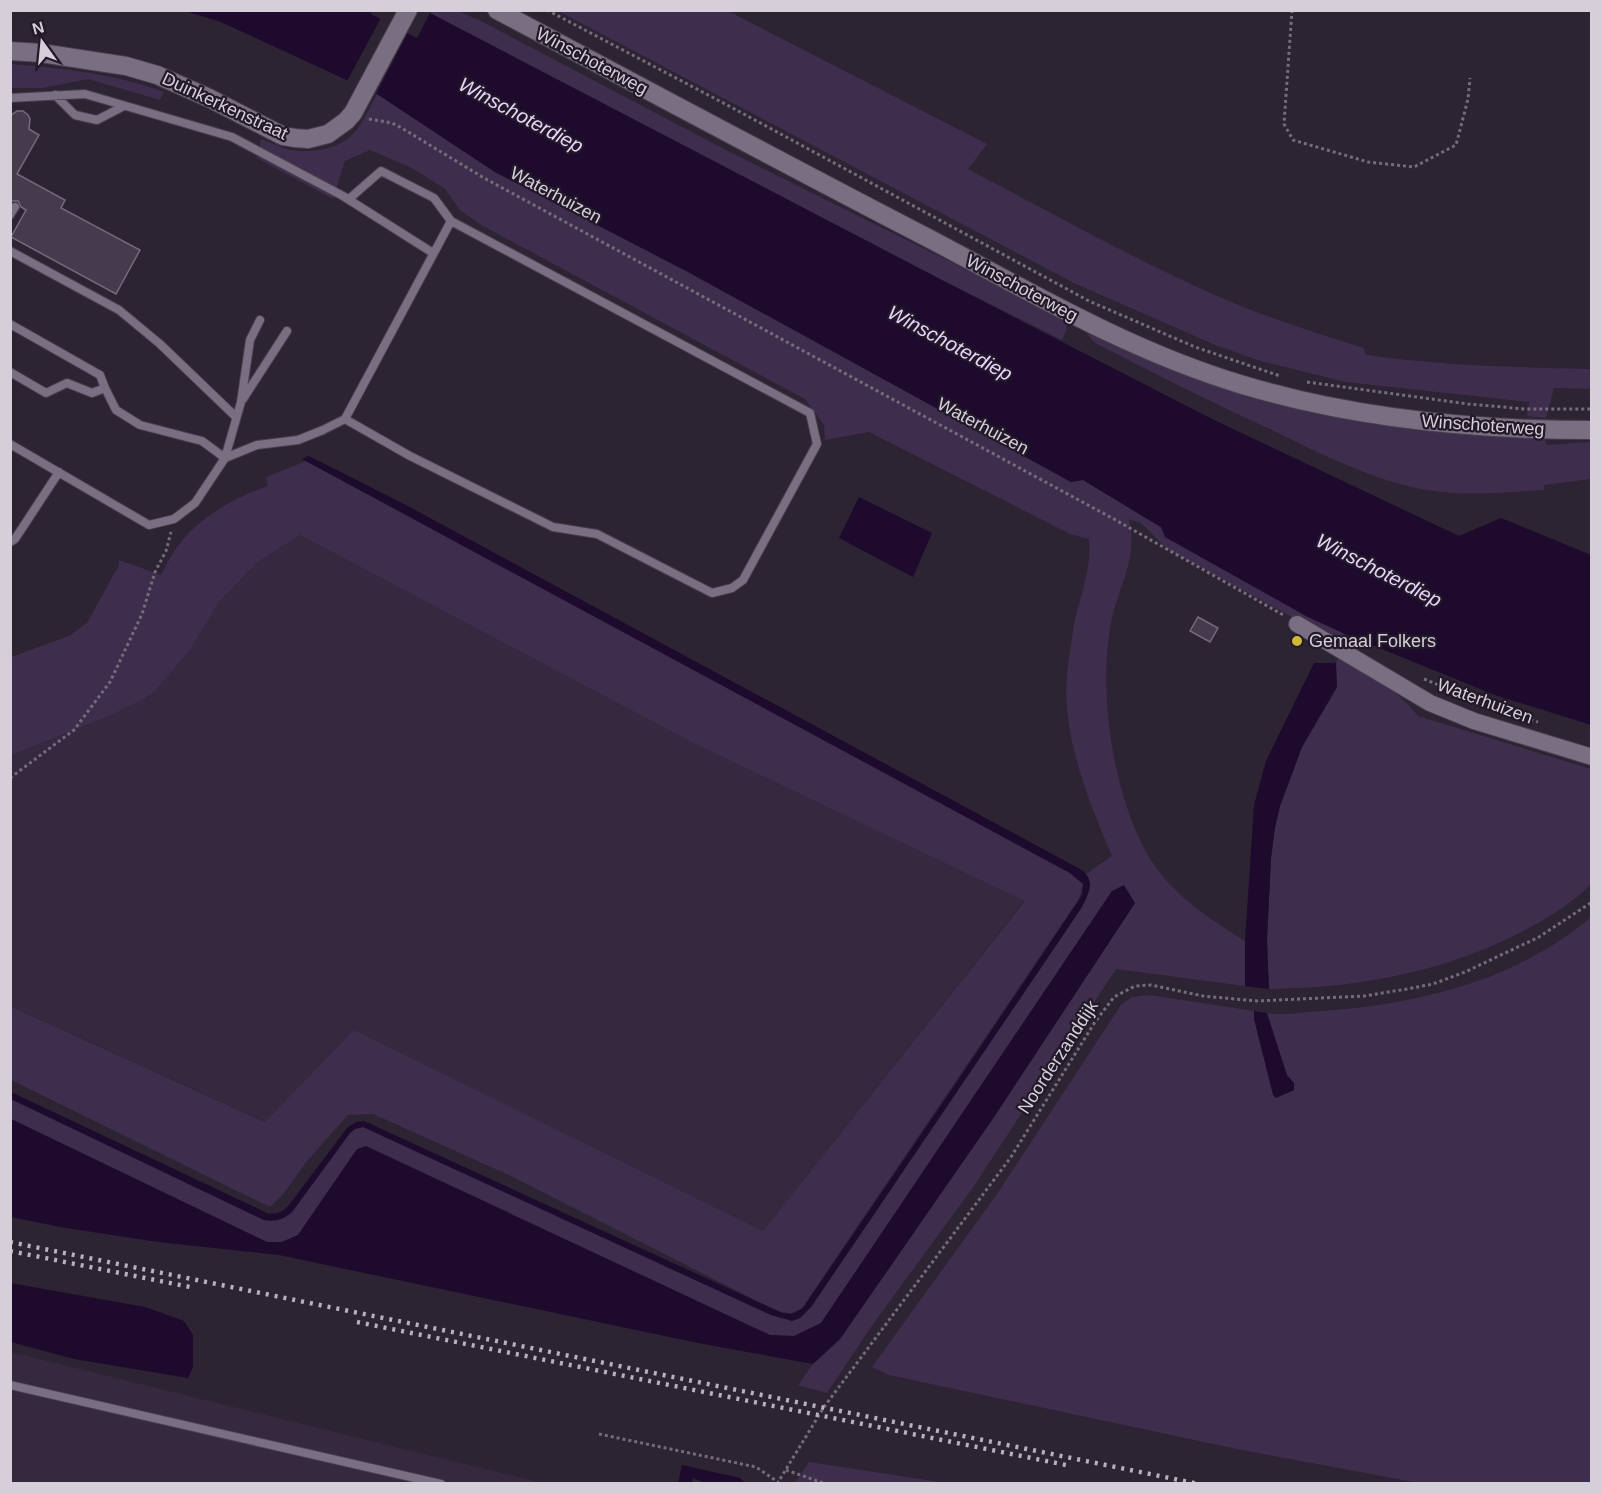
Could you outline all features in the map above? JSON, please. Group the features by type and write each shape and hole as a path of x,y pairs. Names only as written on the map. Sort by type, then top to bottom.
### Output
{"main road":[{"name":"Duinkerkenstraat","path":"10,51 41,53 126,66 157,75 209,98 283,136 308,139 328,134 359,112 408,10"},
{"name":"Winschoterweg","path":"497,10 1081,319 1184,364 1244,385 1346,410 1420,421 1484,427 1592,430"}],"street":[{"name":"Waterhuizen","path":"1297,624 1430,703 1474,721 1592,757"}],"lane":[{"path":"10,98 85,94 232,137 349,199 433,253"},
{"path":"56,95 75,116 97,120 124,106"},
{"path":"345,418 410,456 553,527 597,534 712,593 732,588 743,580 817,444 810,413 451,221 434,198 381,171 349,199"},
{"path":"225,458 257,445 298,440 345,418 451,221"},
{"path":"10,251 119,310 160,344 236,417"},
{"path":"10,444 149,525 174,519 195,503 225,458 241,402 250,340 260,320"},
{"path":"10,324 100,375 116,410 140,425 202,441 225,458"},
{"path":"241,402 287,331"},
{"path":"10,372 46,393 67,383 92,393 105,388"},
{"path":"10,542 15,539 59,472"},
{"path":"10,1385 441,1484"}],"path":[{"name":"Winschoterweg","path":"547,10 1089,301 1176,339 1285,377"},
{"path":"1292,10 1284,124 1293,140 1368,162 1414,167 1456,145 1468,99 1470,78"},
{"name":"Waterhuizen","path":"359,112 400,127 484,178 1112,518 1297,624"},
{"name":"Winschoterweg","path":"1307,382 1468,404 1525,409 1592,409"},
{"path":"10,778 74,730 110,682 142,614 155,572 166,551 174,519"},
{"path":"1418,676 1490,706 1546,724"},
{"name":"Noorderzanddijk","path":"778,1483 824,1407 1011,1157 1095,1022 1114,997 1136,986 1151,985 1203,996 1257,1001 1364,996 1433,984 1539,938 1592,902"},
{"path":"599,1434 756,1467 778,1483"},
{"path":"786,1470 826,1484"}],"shaded area":[{"path":"458,11 481,21 724,149 1065,319 1067,329 1062,340 938,278 430,13"},
{"path":"558,11 728,11 987,144 968,169 1122,250 1217,296 1253,311 1364,348 1365,354 1368,355 1452,364 1591,369 1591,389 1554,388 1546,418 1527,416 1529,402 1346,382 1257,360 1213,344 1074,283"},
{"path":"10,64 88,73 164,92 160,100 88,79 43,88 11,88"},
{"path":"377,94 495,172 688,272 1071,482 1083,480 1306,616 1345,634 1342,644 1167,549 1141,523 1129,519 1131,548 1129,562 1113,615 1107,656 1108,719 1120,784 1141,842 1164,878 1196,908 1245,941 1245,986 1116,969 974,1186 871,1327 827,1393 798,1385 813,1364 840,1339 994,1117 1135,903 1112,891 821,1323 794,1336 770,1335 357,1149 298,1235 282,1242 267,1242 11,1119 10,1099 264,1220 282,1218 292,1212 350,1133 363,1127 771,1315 800,1318 811,1307 1082,907 1090,887 1086,874 1112,856 1077,763 1071,738 1066,689 1074,624 1089,561 1089,539 1070,534 869,432 825,440 824,425 805,399 483,226 460,210 445,189 412,168 370,150 345,161 333,199 257,158 261,139 287,149 304,151 314,151 339,144 357,130"},
{"path":"1088,331 1381,424 1469,434 1545,438 1546,445 1591,442 1591,479 1544,485 1544,490 1480,494 1432,491 1398,483 1327,456 1185,389 1095,343 1087,334"},
{"path":"306,461 1070,873 1083,884 1079,899 802,1308 797,1311 786,1313 776,1310 511,1176 373,1114 348,1115 270,1207 11,1080 10,1006 265,1122 354,1030 763,1231 1025,901 693,743 300,535 258,562 219,602 190,650 155,691 109,716 11,755 11,657 69,636 87,623 119,565 119,560 161,575 178,546 207,517 231,502 268,486 266,477"},
{"path":"300,535 693,743 1025,900 763,1231 354,1031 266,1122 11,1006 10,755 108,716 144,699 155,691 190,650 219,602 258,562"},
{"path":"1339,654 1391,689 1418,716 1591,769 1591,884 1546,919 1467,956 1403,975 1370,981 1269,989 1267,940 1271,858 1275,828 1280,806 1302,747 1337,687 1336,663"},
{"path":"1591,917 1591,1483 1419,1483 1237,1449 889,1375 872,1367 997,1194 1121,1005 1132,997 1150,995 1254,1011 1254,1019 1275,1097 1294,1090 1294,1087 1280,1060 1267,1013 1287,1014 1358,1008 1430,995 1464,985 1531,958 1562,939"},
{"path":"11,1352 542,1483 11,1483"},
{"path":"809,1462 946,1483 795,1483"}],"water":[{"name":"Winschoterdiep","path":"185,11 372,11 371,14 417,38 430,13 1212,419 1459,536 1501,518 1591,555 1591,725 1495,695 1306,616 1165,537 1161,527 1083,480 1071,482 688,272 495,172 377,94 221,22"},
{"path":"309,456 404,504 1080,869 1088,877 1090,887 1082,907 811,1307 800,1318 792,1321 771,1315 363,1127 350,1133 292,1212 279,1220 268,1221 11,1099 11,1092 271,1214 280,1212 289,1205 347,1128 356,1122 364,1121 782,1313 792,1314 803,1308 1082,895 1083,884 1070,873 302,459"},
{"path":"859,497 932,533 913,577 839,538"},
{"path":"1314,663 1336,663 1337,687 1302,747 1280,806 1275,828 1271,858 1267,940 1269,989 1245,986 1245,941 1254,805 1266,761"},
{"path":"1124,885 1135,903 994,1117 840,1339 813,1364 698,1343 279,1255 158,1242 11,1217 11,1119 267,1242 282,1242 298,1235 357,1149 366,1146 770,1335 794,1336 821,1323 1112,891"},
{"path":"1254,1011 1267,1013 1287,1075 1294,1083 1294,1090 1276,1098 1273,1095"},
{"path":"10,1283 145,1307 184,1321 193,1335 193,1367 188,1378 74,1359 11,1342"},
{"path":"682,1465 740,1478 745,1483 705,1483 693,1478 692,1483 678,1483"}],"pier":[{"path":"381,18 408,32 375,96 346,83"}],"building":[{"path":"17,111 23,111 28,115 29,129 39,135 17,174 65,200 61,208 140,250 116,294 11,237 26,210 18,201 10,201 10,116"},
{"path":"1198,617 1218,628 1210,642 1190,631"}],"railway":[{"path":"10,1242 1199,1484"},
{"path":"10,1251 190,1287"},
{"path":"357,1322 1066,1465"}],"place":[{"name":"Gemaal Folkers","path":"1297,641"}]}
